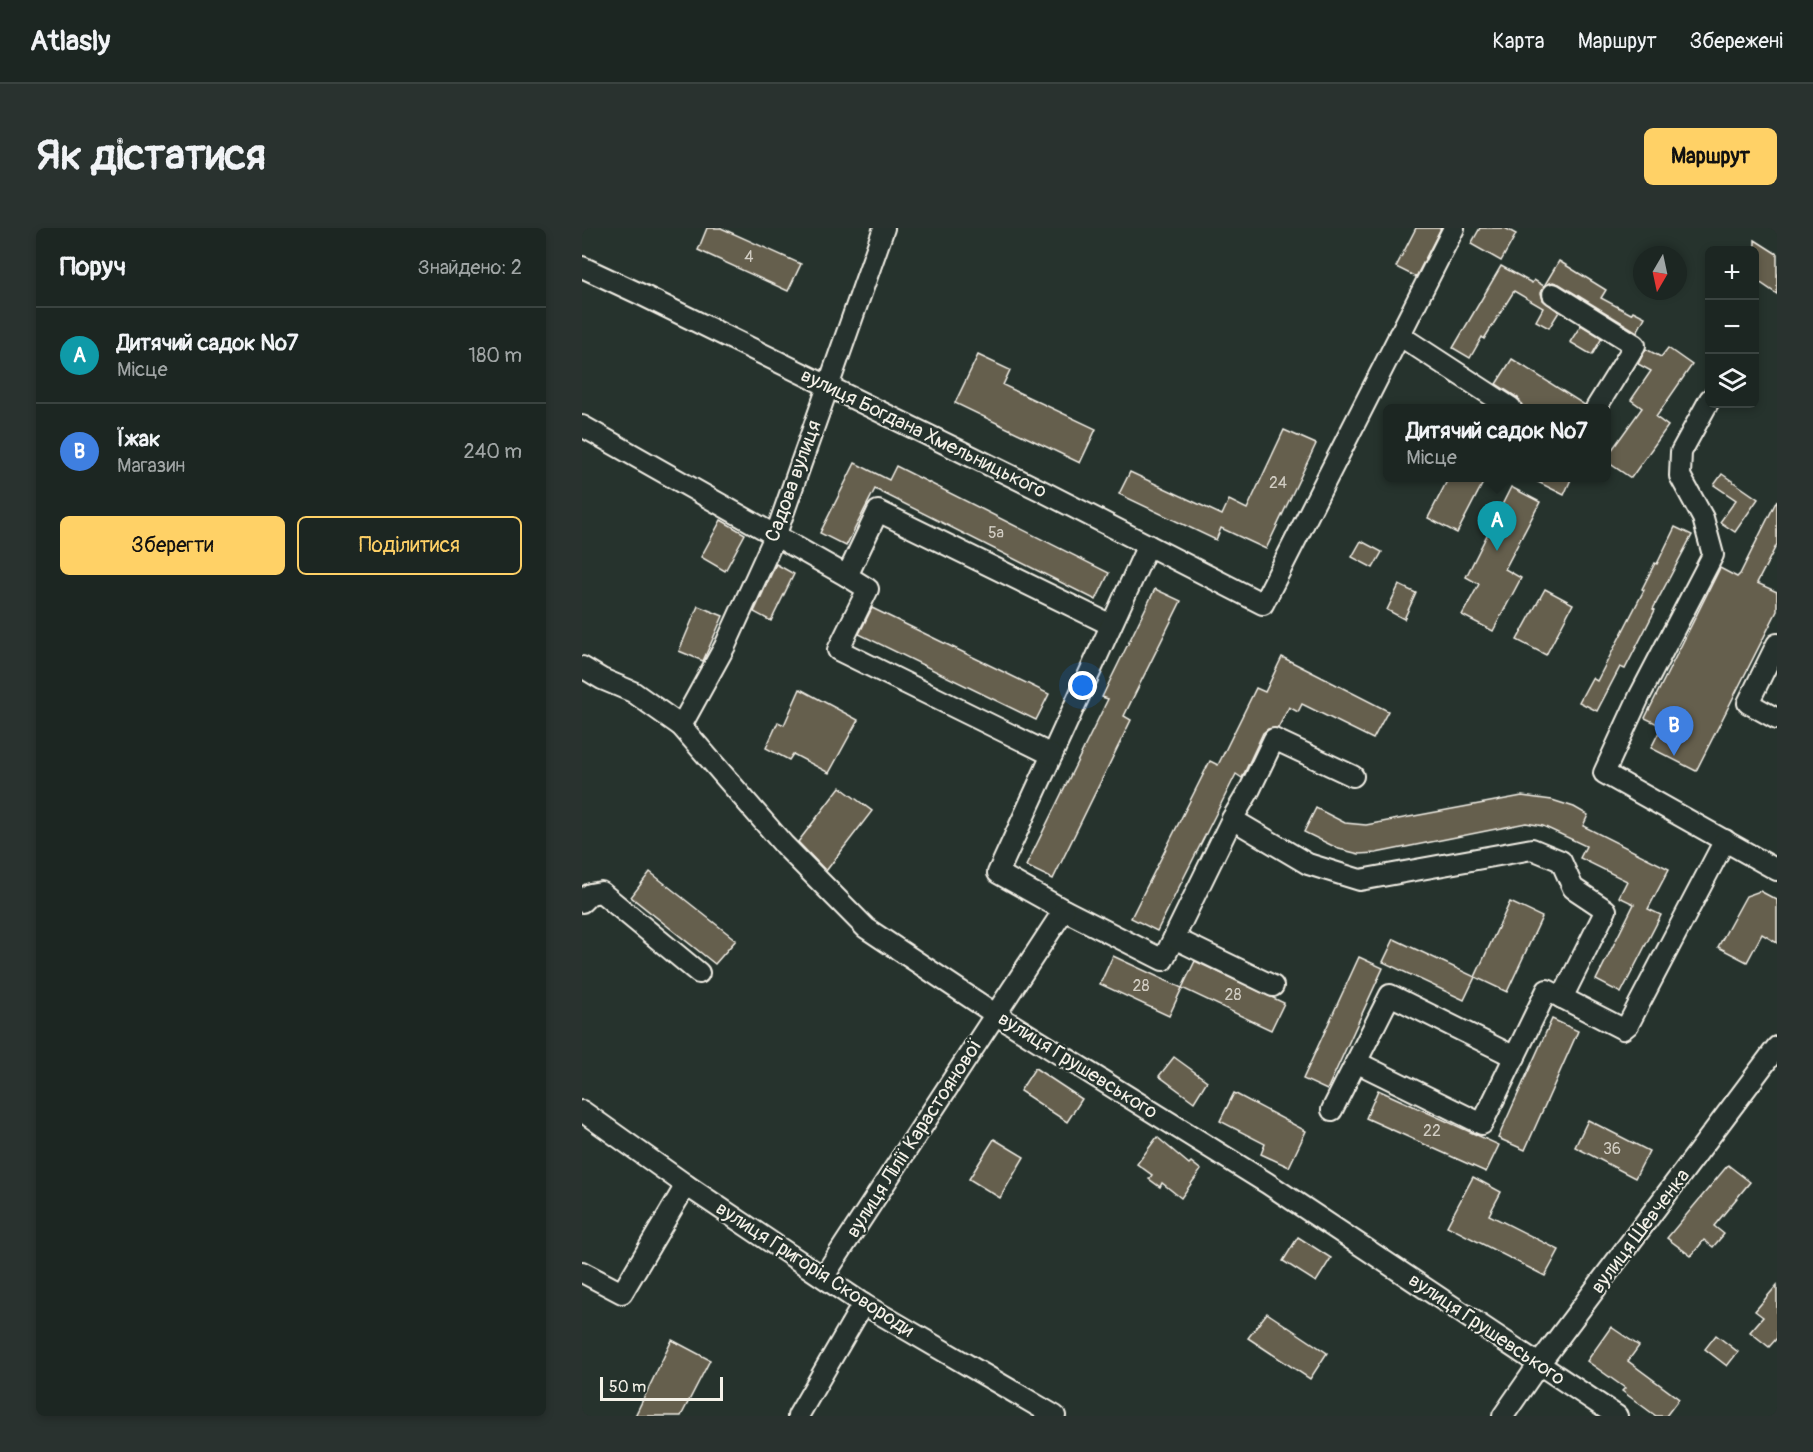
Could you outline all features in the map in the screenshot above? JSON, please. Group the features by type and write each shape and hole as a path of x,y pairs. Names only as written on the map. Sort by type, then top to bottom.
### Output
{"street":[{"name":"Садова вулиця","path":"681,726 725,646 776,534 884,228"},
{"path":"1454,228 1399,335 1505,404"},
{"name":"вулиця Богдана Хмельницького","path":"582,267 1148,544 1263,604 1399,335"},
{"path":"1553,294 1635,345 1598,404"},
{"path":"1705,408 1681,452 1680,476 1702,518 1713,555 1640,695 1604,773 1777,870"},
{"path":"582,426 776,534 868,589 837,650 1052,755"},
{"path":"847,576 878,511 1111,625"},
{"path":"1148,544 998,873 1064,910 1163,960 1274,739 1353,776"},
{"path":"1777,644 1748,703 1777,719"},
{"name":"вулиця Грушевського","path":"582,667 602,679 633,692 681,726 784,845 866,928 995,1014 1267,1183 1617,1416"},
{"path":"582,681 602,679"},
{"path":"1232,819 1308,864 1360,880 1532,849 1561,861 1573,888 1606,910 1562,998"},
{"path":"1356,1062 1482,1124 1547,990 1623,1029 1628,1024 1725,840"},
{"path":"582,902 590,894 602,892 699,973"},
{"name":"вулиця Лілії Карастоянової","path":"824,1276 1064,910"},
{"path":"1174,939 1273,986"},
{"path":"1332,1110 1390,995 1515,1057"},
{"name":"вулиця Шевченка","path":"1503,1416 1539,1364 1777,1047"},
{"name":"вулиця Григорія Сковороди","path":"582,1111 686,1185 863,1304 1055,1416"},
{"path":"582,1272 622,1293 686,1185"},
{"path":"798,1416 863,1304"}],"building":[{"path":"707,228 721,228 801,264 788,291 698,250"},
{"path":"1416,228 1441,228 1416,277 1396,267"},
{"path":"1480,228 1505,228 1516,234 1501,261 1471,244"},
{"path":"1755,240 1777,254 1777,294 1759,282 1759,246 1755,246"},
{"path":"1559,261 1606,290 1601,298 1631,314 1633,311 1645,317 1637,332 1559,284 1553,282 1544,286"},
{"path":"1501,266 1532,283 1534,280 1544,286 1541,293 1543,300 1559,312 1549,328 1536,321 1543,308 1514,291 1470,358 1453,348"},
{"path":"1581,325 1602,338 1592,355 1570,342"},
{"path":"1668,348 1692,365 1656,417 1668,426 1631,478 1611,464 1611,451 1642,408 1631,400 1651,371 1638,364 1646,349 1661,357"},
{"path":"978,355 1010,370 1003,385 1096,429 1080,463 955,403"},
{"path":"1512,359 1583,404 1521,404 1518,398 1496,384"},
{"path":"1284,430 1316,444 1266,549 1221,528 1216,540 1119,494 1130,472 1222,515 1229,500 1247,509"},
{"path":"855,463 889,480 896,466 1109,573 1096,600 875,489 846,546 820,533"},
{"path":"1722,474 1758,499 1735,532 1720,522 1736,500 1714,485"},
{"path":"1446,482 1483,482 1457,533 1428,518"},
{"path":"1538,482 1570,482 1564,495"},
{"path":"1511,487 1540,502 1505,569 1521,578 1493,631 1462,615 1479,584 1466,577"},
{"path":"1777,500 1777,544 1757,583 1777,592 1777,611 1696,771 1651,748 1662,726 1645,718 1720,568 1737,577 1740,574"},
{"path":"721,520 745,534 725,571 701,557"},
{"path":"1675,527 1692,535 1625,669 1620,667 1597,711 1579,702 1592,678 1597,681"},
{"path":"1361,541 1382,552 1373,568 1352,557"},
{"path":"776,564 794,574 771,621 754,612"},
{"path":"1399,585 1416,593 1404,619 1387,610"},
{"path":"1155,589 1181,601 1124,716 1131,720 1053,879 1026,866 1108,699 1102,697"},
{"path":"1545,589 1573,604 1546,655 1517,640"},
{"path":"698,606 723,616 703,661 679,651"},
{"path":"872,608 1049,694 1036,720 859,634"},
{"path":"1282,657 1388,711 1373,739 1302,704 1298,712 1289,707 1278,728 1268,729 1263,733 1242,778 1236,774 1157,931 1131,918 1210,761 1218,765 1256,688 1265,692"},
{"path":"800,689 858,720 829,773 793,754 789,760 766,748 778,722 784,725"},
{"path":"840,787 872,811 826,871 798,842"},
{"path":"1522,796 1552,800 1574,807 1588,815 1583,826 1669,869 1648,909 1661,915 1621,993 1596,980 1634,904 1619,897 1627,881 1580,858 1586,846 1543,826 1526,823 1376,853 1359,854 1339,849 1304,832 1316,808 1345,823 1366,825"},
{"path":"650,872 736,940 715,964 631,897"},
{"path":"1760,891 1777,900 1777,943 1762,934 1747,962 1718,947 1746,896"},
{"path":"1510,902 1542,917 1507,992 1475,977"},
{"path":"1394,939 1475,977 1464,1000 1383,962"},
{"path":"1113,956 1182,988 1169,1016 1100,984"},
{"path":"1359,957 1383,968 1327,1090 1303,1079"},
{"path":"1195,961 1284,1003 1271,1030 1182,988"},
{"path":"1552,1019 1578,1031 1525,1150 1498,1138"},
{"path":"1174,1057 1207,1081 1194,1102 1159,1076"},
{"path":"1035,1068 1082,1099 1067,1122 1020,1091"},
{"path":"1378,1090 1499,1145 1486,1172 1366,1118"},
{"path":"1234,1093 1306,1131 1289,1167 1261,1154 1265,1144 1220,1121"},
{"path":"1588,1120 1649,1151 1635,1178 1575,1147"},
{"path":"1157,1137 1189,1164 1191,1162 1201,1170 1181,1198 1162,1183 1160,1187 1149,1179 1152,1175 1137,1164"},
{"path":"994,1139 1024,1157 1000,1198 969,1179"},
{"path":"1728,1165 1750,1182 1714,1226 1724,1234 1713,1247 1704,1240 1691,1256 1667,1238"},
{"path":"1473,1177 1501,1192 1489,1215 1559,1250 1545,1276 1447,1226"},
{"path":"1298,1237 1331,1258 1316,1282 1283,1261"},
{"path":"1777,1285 1777,1338 1769,1347 1750,1332 1763,1317 1755,1311"},
{"path":"1267,1313 1327,1353 1310,1379 1248,1338"},
{"path":"1611,1327 1639,1346 1628,1361 1679,1399 1666,1416 1656,1416 1622,1391 1625,1388 1587,1361"},
{"path":"1716,1335 1738,1352 1727,1366 1705,1349"},
{"path":"672,1340 710,1360 681,1416 635,1416"}],"place":[{"name":"Дитячий садок №7","path":"1497,551"},
{"name":"Їжак","path":"1674,756"}]}
